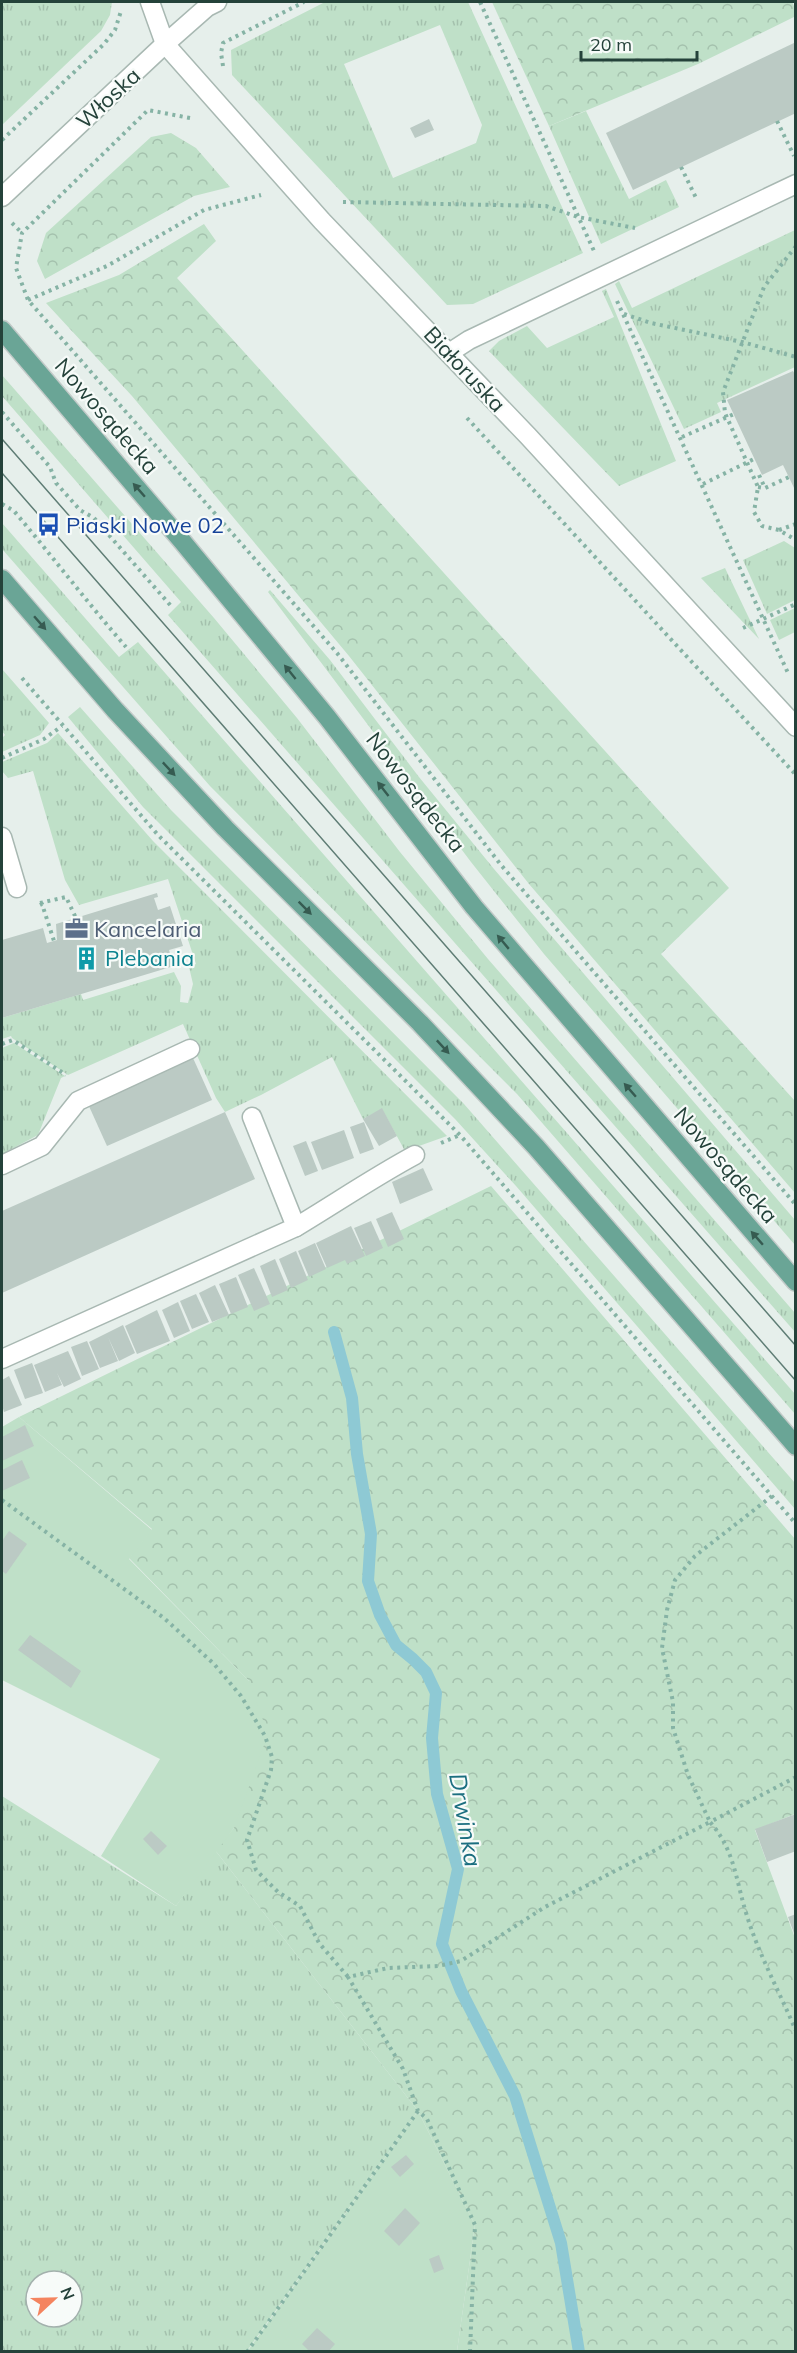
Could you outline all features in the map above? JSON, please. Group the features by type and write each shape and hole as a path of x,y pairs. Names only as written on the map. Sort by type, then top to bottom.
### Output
{"main road":[{"name":"Nowosądecka","path":"2,330 182,541 327,717 474,907 795,1282"},
{"path":"2,579 115,710 225,828 420,1023 536,1147 795,1446"}],"street":[{"name":"Białoruska","path":"150,2 165,44 322,221 449,353 795,727"},
{"name":"Włoska","path":"2,197 165,44 207,7 217,2"},
{"path":"449,353 470,340 795,184"},
{"path":"2,837 17,888"},
{"path":"2,1165 42,1146 78,1101 190,1049"},
{"path":"252,1117 296,1227"},
{"path":"2,1359 296,1227 350,1196 378,1175 416,1155"}],"path":[{"path":"480,2 605,276 682,437 789,675"},
{"path":"2,140 104,44 115,30 122,8"},
{"path":"191,118 148,110 22,233 16,268 28,300 337,653 501,865 795,1205"},
{"path":"777,121 795,160"},
{"path":"681,167 702,209"},
{"path":"253,186 268,202"},
{"path":"28,300 107,266 204,210 261,195"},
{"path":"336,201 546,206 578,217 643,230"},
{"path":"795,246 764,287 723,392 727,417 758,487 754,512 762,526 779,530 795,540"},
{"path":"623,314 651,323 742,342 795,357"},
{"path":"2,412 50,467 56,483 80,510 94,518 171,606"},
{"path":"682,437 734,414"},
{"path":"464,415 795,776"},
{"path":"703,484 754,459"},
{"path":"759,475 765,488"},
{"path":"758,487 765,488 789,477"},
{"path":"2,504 14,511 126,647"},
{"path":"779,530 795,524"},
{"path":"740,630 795,604"},
{"path":"22,678 158,835 460,1135 795,1524"},
{"path":"2,758 45,739 62,726"},
{"path":"66,897 76,918"},
{"path":"45,914 54,941"},
{"path":"2,1044 13,1040 95,1093"},
{"path":"772,1497 695,1556 675,1580 667,1610 662,1648 673,1702 673,1728 688,1775 710,1822 722,1835 734,1862 747,1917 795,2031"},
{"path":"2,1500 164,1618 214,1664 241,1696 265,1736 272,1757 271,1770 248,1840 256,1870 278,1892 300,1906 320,1942 348,1977 402,2070 418,2111 427,2119 475,2225 470,2352"},
{"path":"348,1977 388,1968 438,1966 461,1961 545,1906 795,1778"},
{"path":"247,2352 418,2111"}],"green space":[{"path":"2,2 112,2 110,15 101,31 2,125"},
{"path":"325,2 468,2 583,253 473,304 447,305 232,75 231,50","holes":["440,25 482,125 476,143 393,178 344,64"]},
{"path":"492,2 792,2 796,16 698,64 549,126"},
{"path":"586,111 629,199 666,180 679,207 601,244 549,126"},
{"path":"171,133 196,148 230,187 194,196 45,279 37,261 46,233 151,137"},
{"path":"204,224 216,241 177,278 729,888 661,954 795,1101 795,1193 529,884 349,656 132,396 46,303 119,275"},
{"path":"795,230 795,367 717,403 721,412 684,429 615,284 619,281 632,308"},
{"path":"606,289 676,461 619,486 489,351 499,341 527,326 547,348 614,317 602,291"},
{"path":"2,375 214,618 297,718 400,852 488,959 795,1313 795,1332 168,615 181,602 2,396"},
{"path":"2,523 119,657 138,642 795,1394 795,1414 517,1094 210,786 2,549"},
{"path":"784,541 795,548 795,600 767,614 743,560"},
{"path":"725,568 759,639 701,578"},
{"path":"270,590 330,660 419,777 494,869 795,1220 795,1245 544,954 471,862 268,592"},
{"path":"795,608 795,632 779,640 770,620"},
{"path":"2,669 49,723 40,735 2,752 2,738 5,735 2,731"},
{"path":"80,707 171,810 464,1104 795,1483 795,1509 516,1186 455,1119 143,807 68,717"},
{"path":"58,733 153,841 447,1136 405,1151 382,1109 363,1119 332,1057 225,1112 216,1098 183,1024 68,1075 11,1036 2,1039 2,1018 81,994 83,1000 174,972 181,986 180,1002 188,1003 193,984 189,967 196,964 168,879 79,905 65,880 33,771 8,778 2,771 2,762 47,743"},
{"path":"14,1043 65,1076 61,1078 38,1135 2,1154 2,1048"},
{"path":"491,1186 795,1539 795,1814 755,1830 795,1938 795,2351 457,2351 475,2225 418,2111 215,1850 234,1828 249,1681 129,1558 152,1529 19,1417"},
{"path":"19,1417 152,1530 129,1559 249,1681 268,1734 234,1828 176,1906 101,1856 160,1759 2,1680 2,1427"},
{"path":"2,1796 176,1906 215,1850 418,2111 247,2351 2,2352"},
{"path":"418,2111 475,2225 457,2351 247,2352"}],"building":[{"path":"796,42 796,113 633,190 606,133"},
{"path":"429,119 434,130 415,138 410,128"},
{"path":"793,371 796,376 796,492 783,465 762,475 727,400"},
{"name":"Plebania","path":"157,893 158,897 154,898 158,910 170,906 183,946 169,950 174,966 2,1018 2,940 43,928 47,943 57,940 56,924"},
{"path":"193,1058 212,1100 107,1146 88,1104"},
{"path":"382,1108 397,1136 379,1146 363,1119"},
{"path":"225,1112 255,1179 2,1293 2,1211"},
{"path":"364,1122 374,1149 360,1154 350,1127"},
{"path":"344,1130 354,1158 322,1170 311,1142"},
{"path":"306,1141 318,1171 305,1176 293,1146"},
{"path":"423,1168 433,1190 400,1204 392,1182"},
{"path":"392,1212 404,1239 388,1247 376,1219"},
{"path":"371,1221 383,1248 366,1256 354,1228"},
{"path":"351,1226 365,1256 347,1264 345,1260 327,1268 316,1243"},
{"path":"315,1243 326,1269 309,1277 298,1251"},
{"path":"296,1251 308,1280 291,1288 279,1259"},
{"path":"275,1259 288,1290 272,1297 260,1266"},
{"path":"254,1268 270,1304 254,1311 238,1275"},
{"path":"236,1277 248,1307 231,1314 219,1284"},
{"path":"215,1285 229,1315 212,1322 199,1293"},
{"path":"196,1294 209,1322 192,1329 180,1301"},
{"path":"178,1302 190,1331 174,1338 162,1310"},
{"path":"157,1310 170,1341 137,1354 125,1326"},
{"path":"123,1325 135,1353 119,1361 108,1337 118,1361 100,1368 89,1342"},
{"path":"87,1341 99,1369 82,1376 71,1347"},
{"path":"68,1351 81,1379 64,1387 57,1373 62,1385 45,1392 34,1365"},
{"path":"32,1363 43,1393 25,1399 14,1370"},
{"path":"9,1376 22,1405 4,1412 2,1380"},
{"path":"25,1425 34,1446 2,1461 2,1437"},
{"path":"22,1460 30,1478 2,1491 2,1470"},
{"path":"9,1531 27,1544 6,1574 2,1571 2,1541"},
{"path":"30,1635 81,1671 71,1688 18,1650"},
{"path":"796,1814 796,1851 767,1862 755,1829"},
{"path":"151,1831 167,1846 158,1855 143,1839"},
{"path":"796,1914 796,1936 795,1936 788,1917"},
{"path":"406,2155 414,2164 400,2177 391,2167"},
{"path":"405,2208 420,2223 399,2246 384,2231"},
{"path":"439,2255 444,2269 434,2273 429,2259"},
{"path":"317,2328 335,2344 328,2352 310,2352 302,2344"}],"waterway":[{"name":"Drwinka","path":"334,1332 352,1398 357,1454 371,1534 368,1581 380,1615 396,1645 426,1672 436,1693 432,1738 437,1794 458,1869 442,1944 461,1991 515,2096 561,2243 579,2352"}],"tram line":[{"path":"2,439 796,1346"},
{"path":"2,473 796,1381"}],"place":[{"name":"Piaski Nowe 02","path":"48,525"},
{"name":"Kancelaria","path":"76,929"},
{"name":"Plebania","path":"87,958"}]}
